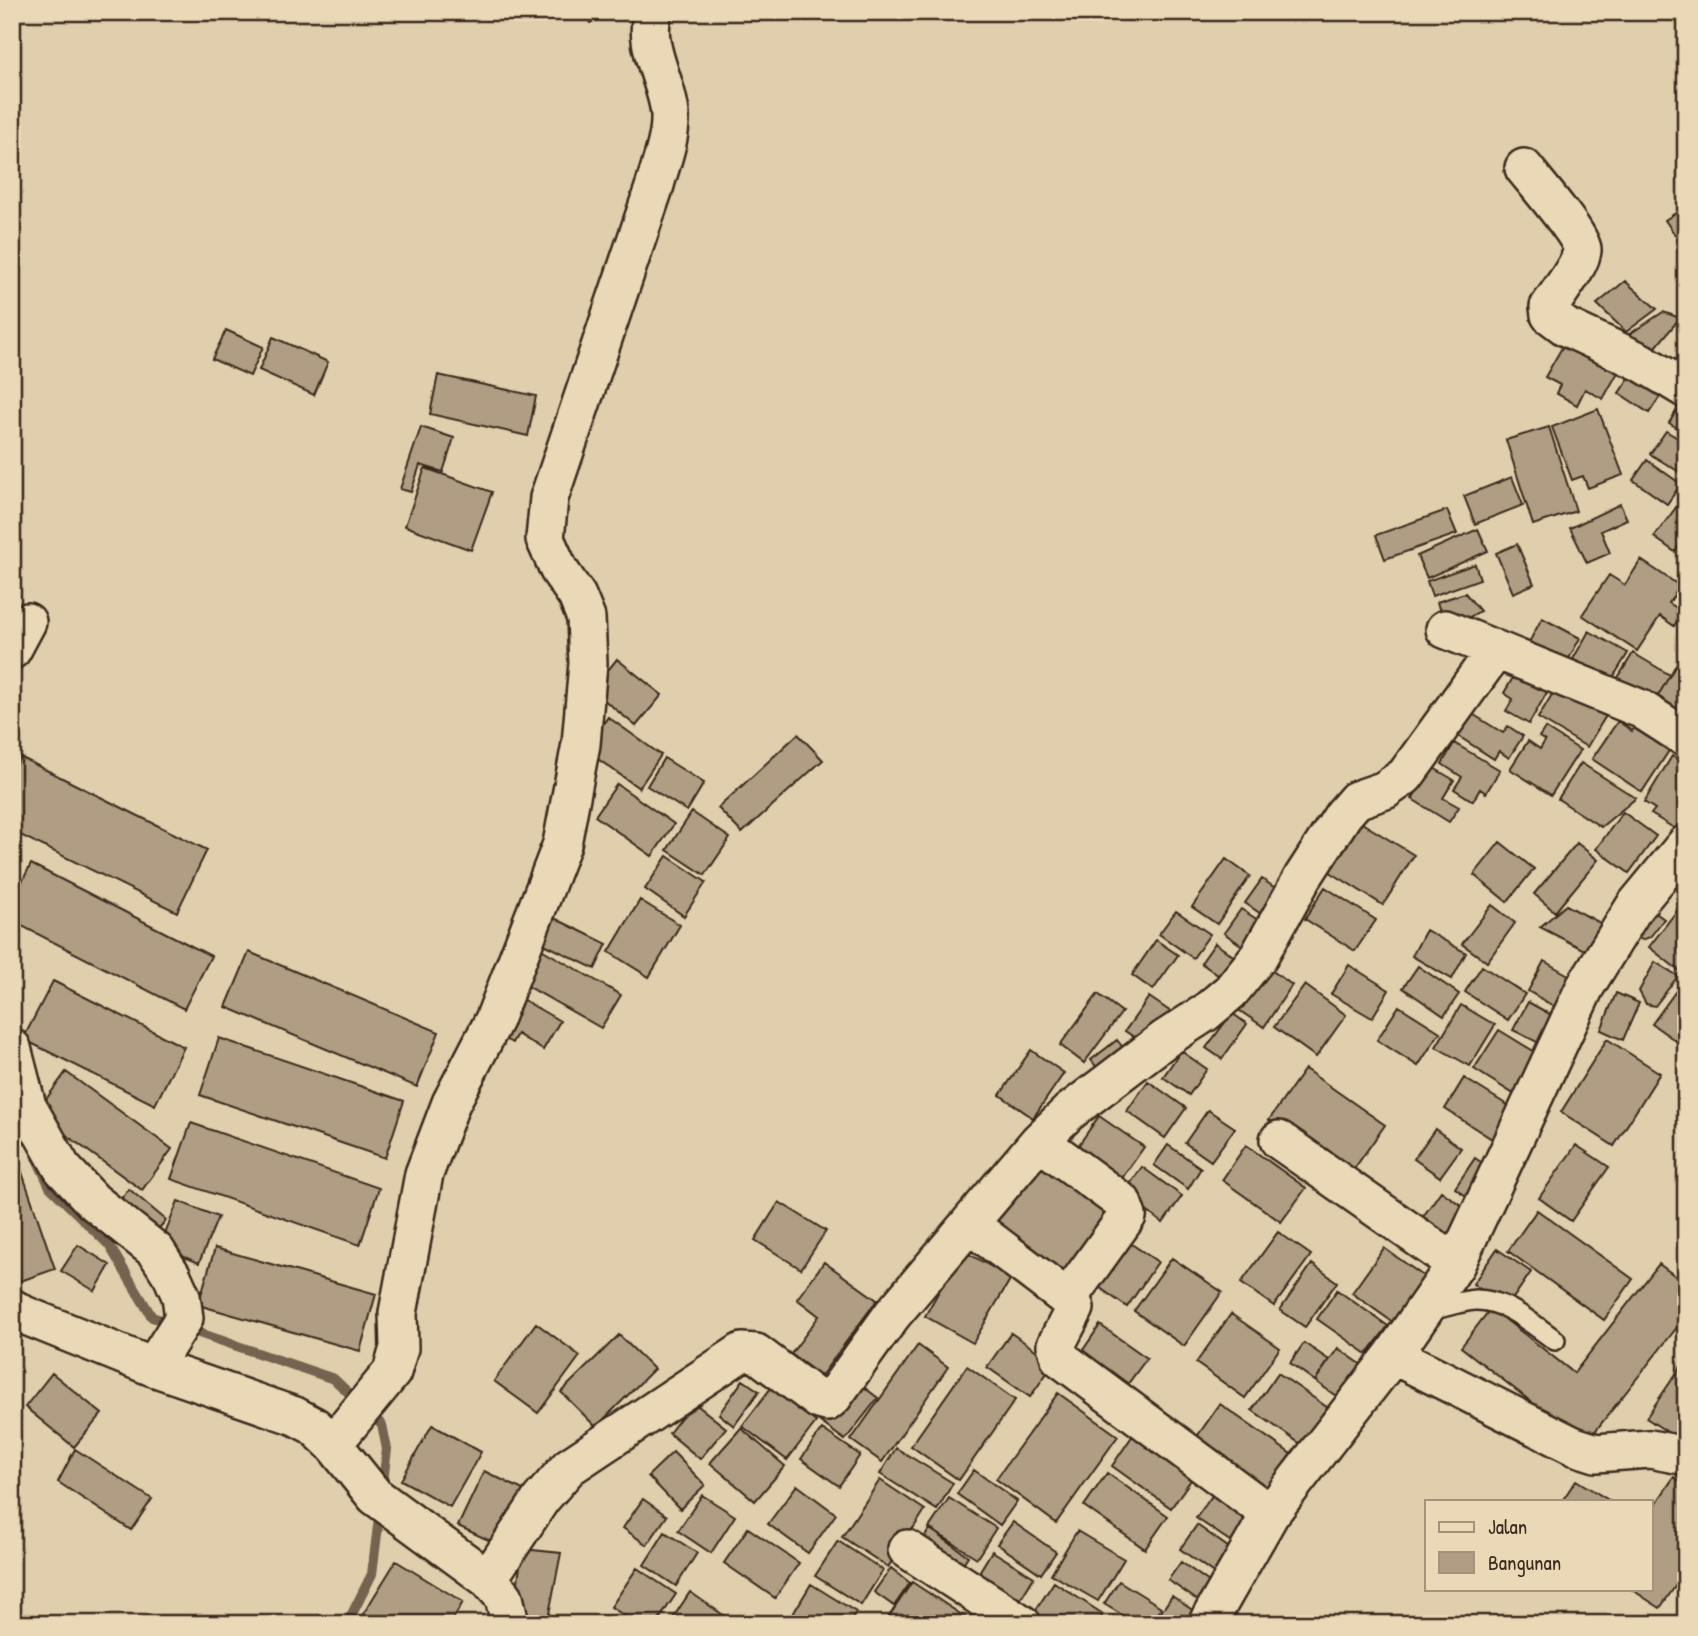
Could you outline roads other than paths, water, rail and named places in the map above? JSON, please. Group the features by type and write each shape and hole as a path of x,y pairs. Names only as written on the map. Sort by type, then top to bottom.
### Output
{"street":[{"path":"342,1434 392,1372 399,1348 400,1300 424,1174 451,1103 494,1020 562,844 581,744 587,663 586,618 577,596 559,570 545,539 549,498 655,185 665,147 670,115 652,40 653,12"},
{"path":"1524,167 1568,223 1582,248 1581,258 1549,306 1550,315 1566,327 1641,362 1686,389"},
{"path":"1445,629 1641,709 1686,738"},
{"path":"488,1579 541,1499 569,1467 742,1352 756,1353 819,1400 827,1402 892,1315 1039,1141 1069,1112 1205,1013 1231,990 1259,956 1303,877 1343,815 1356,800 1385,790 1405,776 1496,650"},
{"path":"1207,1624 1270,1514 1393,1354 1455,1264 1585,987 1635,906 1686,844"},
{"path":"12,1048 27,1106 62,1168 93,1200 156,1251 172,1276 181,1296 168,1344"},
{"path":"1279,1140 1455,1264"},
{"path":"1039,1141 1122,1202 1128,1213 1068,1298"},
{"path":"969,1224 1068,1298 1075,1308 1056,1345 1060,1358 1270,1514"},
{"path":"12,1308 168,1344 314,1426 342,1434 376,1496 488,1579 503,1597 510,1624"},
{"path":"1393,1354 1574,1446 1596,1452 1650,1449 1686,1456"},
{"path":"907,1549 1022,1624"}],"lane":[{"path":"1421,1312 1475,1300 1493,1302 1512,1311 1555,1340"}],"waterway":[{"path":"35,1155 50,1187 109,1245 152,1317 334,1379 382,1425 387,1449 382,1490"},
{"path":"347,1624 372,1574 380,1510"}]}
